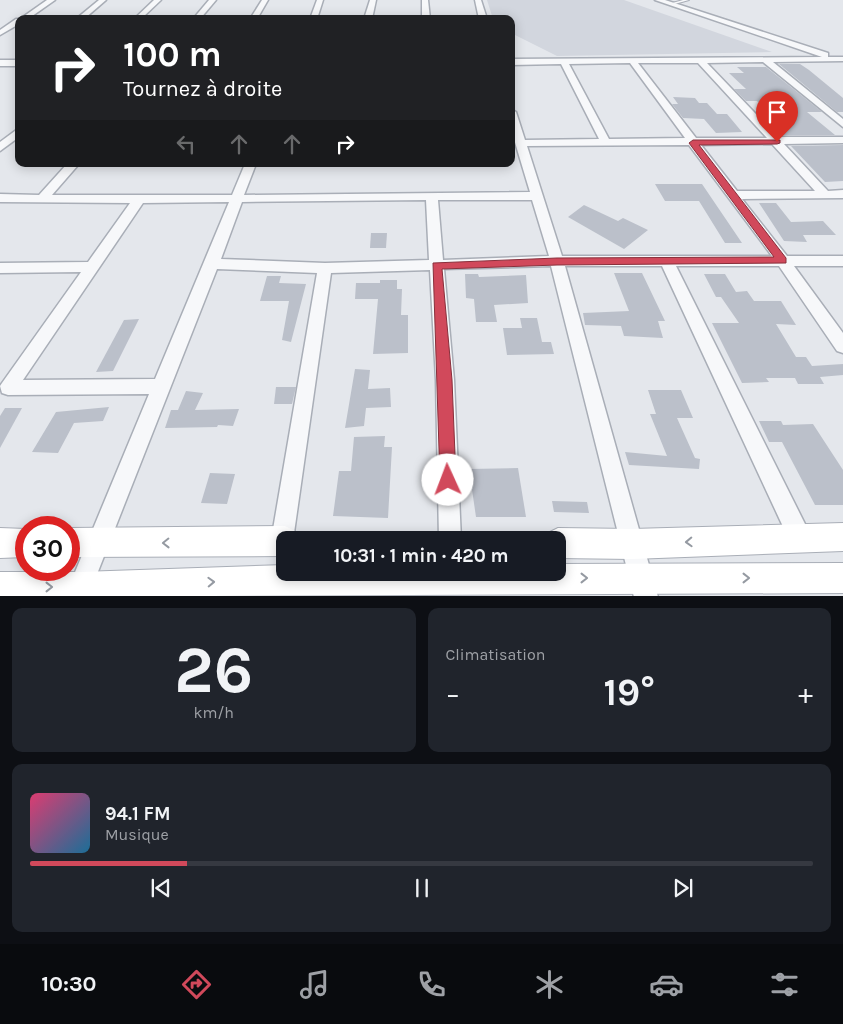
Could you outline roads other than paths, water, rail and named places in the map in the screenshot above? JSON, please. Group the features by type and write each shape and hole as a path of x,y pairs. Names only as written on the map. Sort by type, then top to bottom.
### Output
{"main road":[{"path":"566,543 632,544 843,537"},
{"path":"80,543 276,541"},
{"path":"0,543 15,543"},
{"path":"0,587 79,592 274,588 643,587 843,578"}],"street":[{"path":"29,15 52,0"},
{"path":"83,15 103,0"},
{"path":"141,15 158,0"},
{"path":"200,15 213,0"},
{"path":"256,15 265,0"},
{"path":"314,15 320,0"},
{"path":"369,15 373,0"},
{"path":"425,0 426,15"},
{"path":"478,0 482,15"},
{"path":"658,0 673,2 841,59"},
{"path":"0,34 15,24"},
{"path":"0,34 9,35"},
{"path":"515,62 841,59"},
{"path":"841,59 843,67"},
{"path":"700,60 825,194"},
{"path":"765,60 843,124"},
{"path":"632,61 782,260 843,346"},
{"path":"0,63 15,62"},
{"path":"564,62 606,143"},
{"path":"515,124 557,261 643,587"},
{"path":"0,148 15,135"},
{"path":"521,143 693,143 843,140"},
{"path":"43,198 70,167"},
{"path":"79,592 212,264 249,167"},
{"path":"732,195 843,194"},
{"path":"0,198 432,198 536,196"},
{"path":"432,198 445,380 450,531"},
{"path":"4,388 138,199"},
{"path":"667,260 800,538"},
{"path":"212,264 325,268 557,261 843,261"},
{"path":"0,268 90,267"},
{"path":"286,531 325,268"},
{"path":"4,388 161,386"}],"lane":[{"path":"673,2 687,0"}]}
